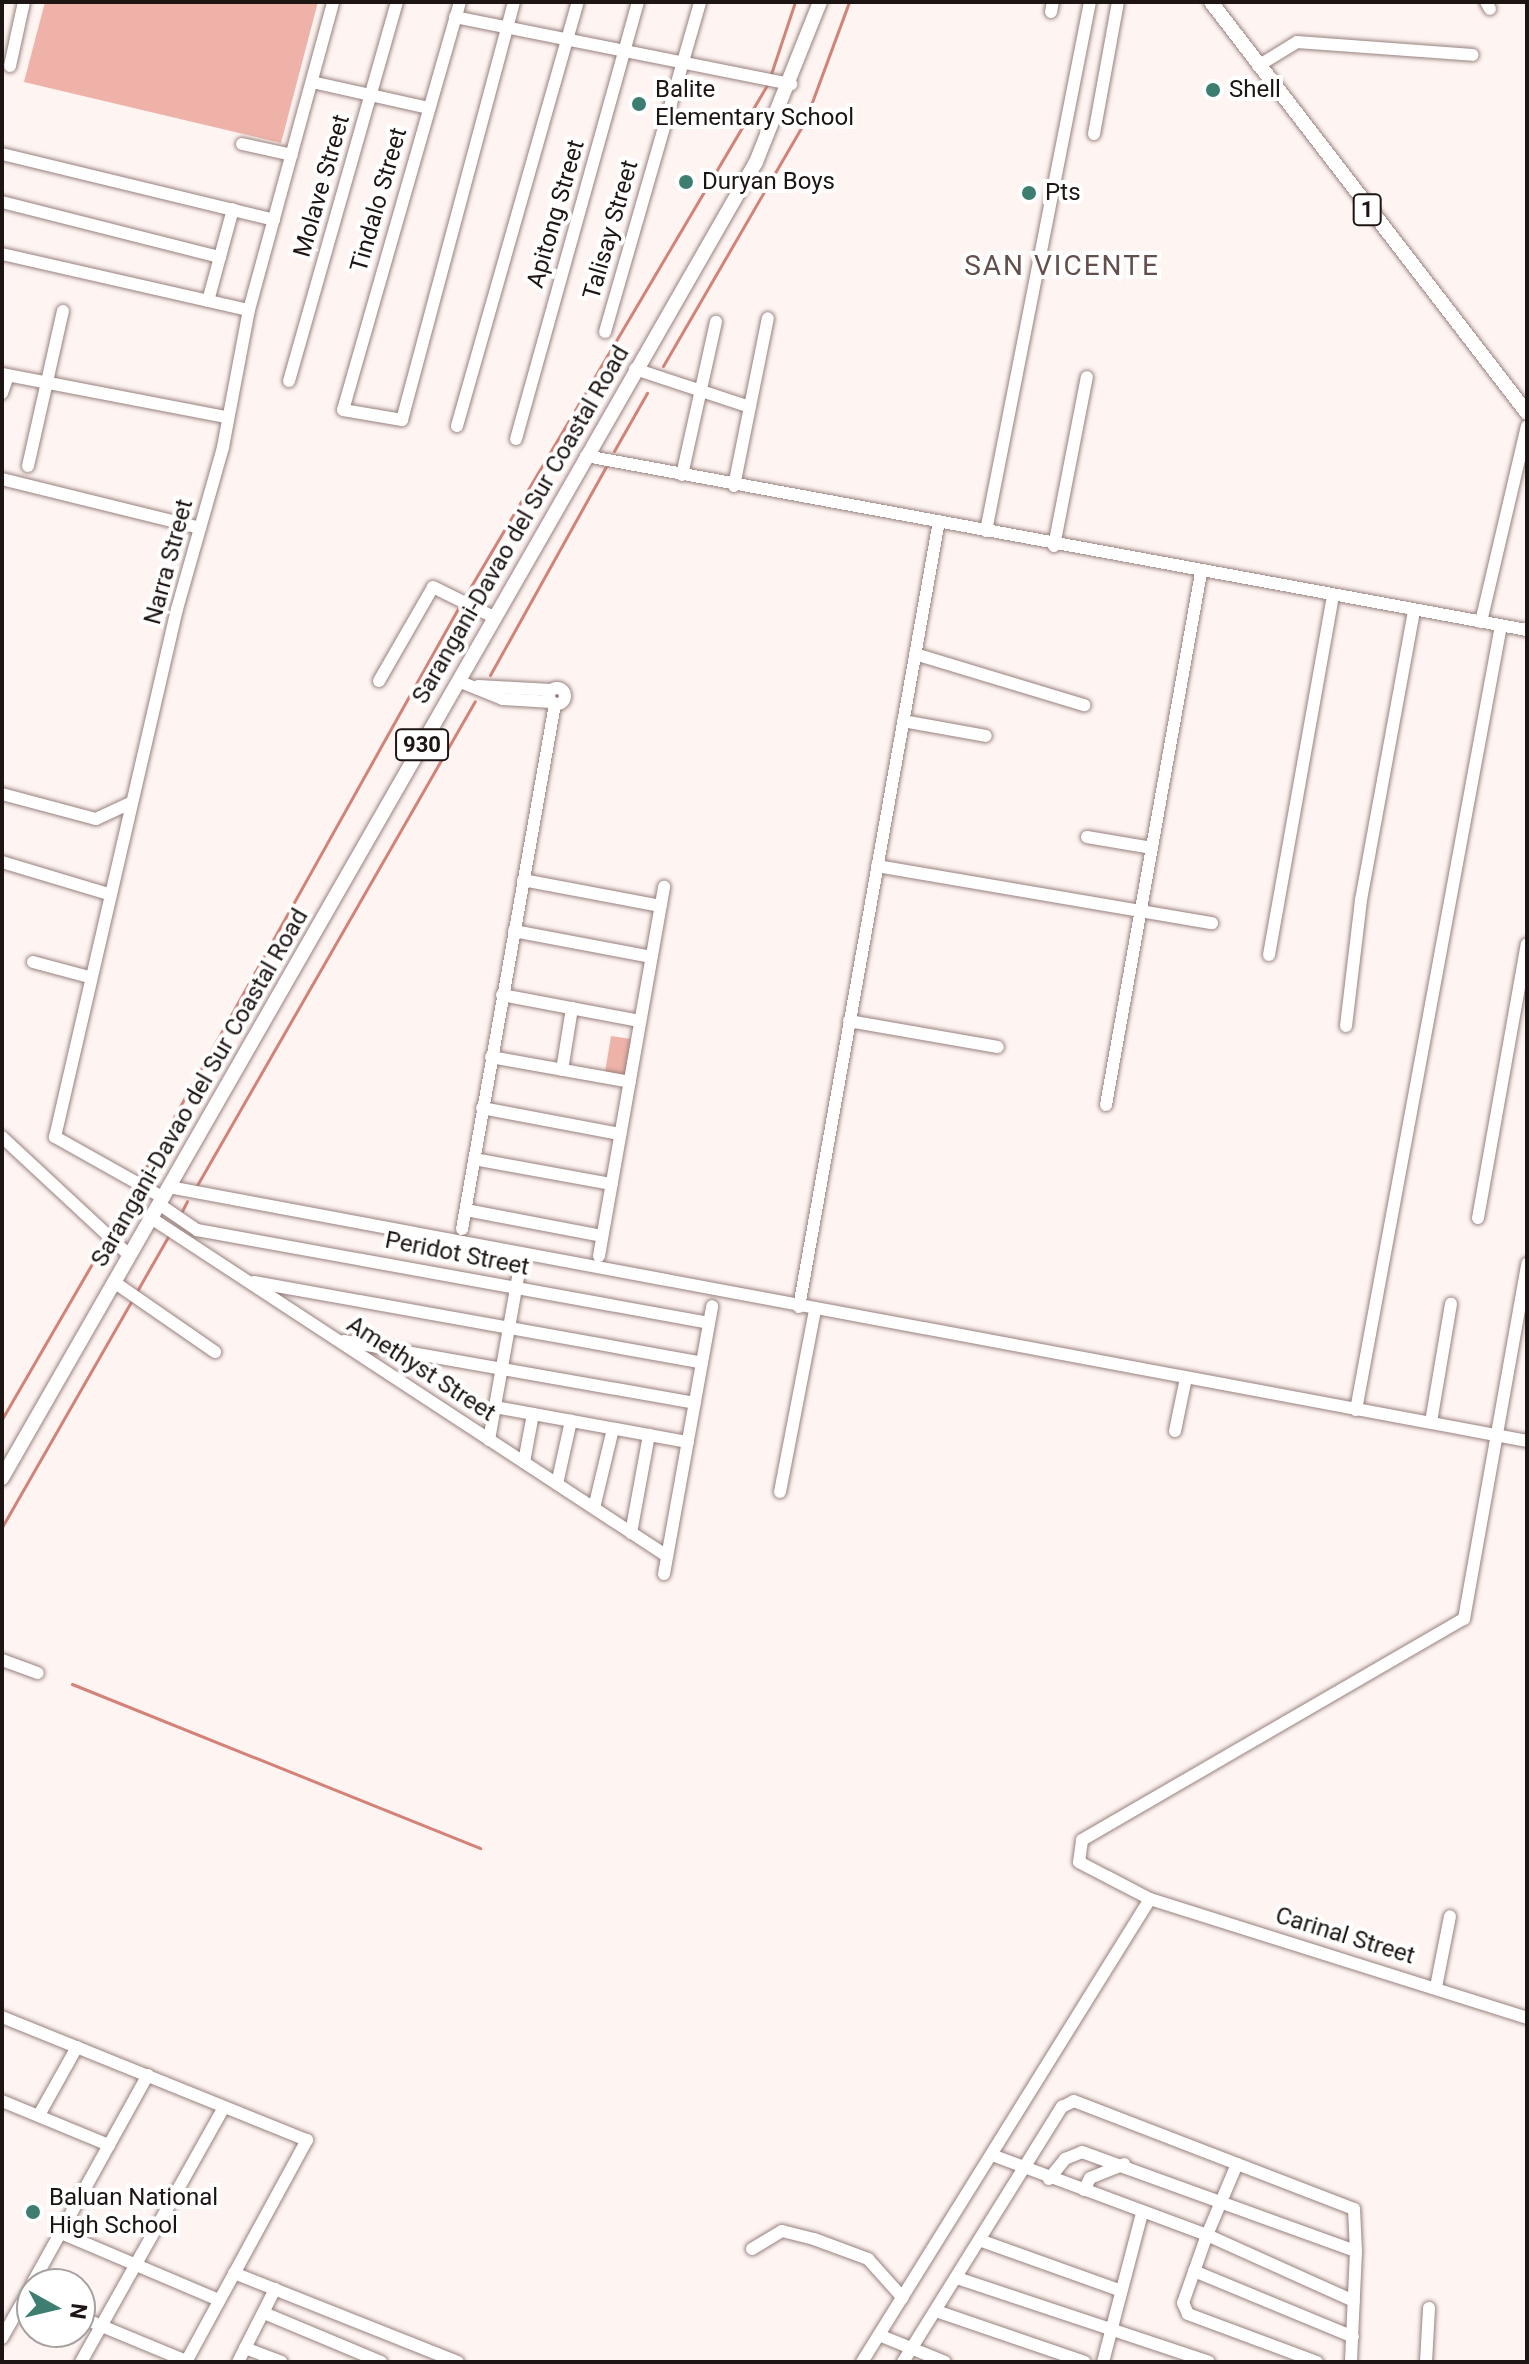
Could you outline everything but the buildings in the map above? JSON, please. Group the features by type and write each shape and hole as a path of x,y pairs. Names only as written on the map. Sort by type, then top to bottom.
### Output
{"main road":[{"name":"Sarangani-Davao del Sur Coastal Road","path":"2,1478 756,162 791,84 820,2"},
{"name":"1","path":"1211,2 1527,413"}],"street":[{"path":"10,66 24,2"},
{"name":"Narra Street","path":"163,1196 55,1137 89,977 200,528 249,310 333,2"},
{"name":"Molave Street","path":"289,381 397,2"},
{"name":"Tindalo Street","path":"460,2 343,410 402,420 507,28"},
{"path":"507,28 514,2"},
{"path":"457,426 578,2"},
{"name":"Apitong Street","path":"516,439 638,2"},
{"name":"Talisay Street","path":"605,332 700,2"},
{"path":"986,531 1090,2"},
{"path":"1094,134 1118,2"},
{"path":"455,17 791,84"},
{"path":"1258,66 1297,42 1473,55"},
{"path":"312,82 428,108"},
{"path":"242,144 292,155"},
{"path":"2,154 274,220"},
{"path":"2,202 220,257"},
{"path":"208,301 233,209"},
{"path":"2,254 249,310"},
{"path":"28,466 63,311"},
{"path":"734,486 768,318"},
{"path":"682,475 703,394 716,322"},
{"path":"635,369 703,394 750,407"},
{"path":"2,393 5,375 44,385 225,417"},
{"path":"1054,546 1087,377"},
{"path":"1481,622 1527,426"},
{"path":"586,456 734,486 939,521 1054,546 1527,630"},
{"path":"2,479 200,528"},
{"path":"799,1307 939,521"},
{"path":"1106,1105 1201,573"},
{"path":"379,681 430,589 464,598 494,617"},
{"path":"1269,955 1333,595"},
{"path":"1346,1026 1361,900 1414,610"},
{"path":"1356,1410 1501,625"},
{"path":"915,654 1084,705"},
{"path":"458,681 503,699 555,693 462,1229"},
{"path":"903,721 986,736"},
{"path":"2,794 96,819 131,803"},
{"path":"1087,837 1152,848"},
{"path":"2,862 109,894"},
{"path":"877,866 1212,923"},
{"path":"523,880 661,906"},
{"path":"599,1256 664,887"},
{"path":"514,931 652,957"},
{"path":"1478,1218 1527,944"},
{"path":"33,962 89,977"},
{"path":"502,995 640,1021"},
{"path":"562,1070 572,1008"},
{"path":"849,1021 998,1047"},
{"path":"636,1048 651,1050"},
{"path":"491,1057 630,1082"},
{"path":"482,1108 620,1134"},
{"path":"2,1137 129,1255"},
{"path":"474,1159 612,1184"},
{"path":"163,1196 197,1230 188,1243"},
{"path":"163,1196 799,1307 1527,1441"},
{"path":"466,1210 602,1236"},
{"name":"Amethyst Street","path":"151,1218 667,1556"},
{"name":"Peridot Street","path":"197,1230 709,1323"},
{"path":"1496,1435 1527,1264"},
{"path":"489,1440 519,1271"},
{"path":"247,1281 702,1363"},
{"path":"114,1282 215,1352"},
{"path":"1431,1422 1451,1304"},
{"path":"664,1574 712,1306"},
{"path":"780,1492 815,1310"},
{"path":"337,1340 695,1403"},
{"path":"1175,1431 1186,1378"},
{"path":"495,1407 688,1442"},
{"path":"524,1462 533,1414"},
{"path":"557,1484 571,1421"},
{"path":"594,1508 613,1429"},
{"path":"631,1533 649,1435"},
{"name":"Carinal Street","path":"1496,1435 1464,1619 1079,1844 1079,1862 1150,1899 1527,2018"},
{"path":"2,1660 38,1673"},
{"path":"862,2362 1150,1899"},
{"path":"1436,1987 1450,1916"},
{"path":"3,2020 307,2140 186,2361 96,2324"},
{"path":"39,2115 77,2047"},
{"path":"43,2268 148,2075"},
{"path":"903,2362 960,2279 1062,2107 1079,2100 1354,2209 1356,2251 1351,2362"},
{"path":"2,2101 109,2145"},
{"path":"81,2362 224,2107"},
{"path":"1049,2179 1075,2153 1124,2164 1356,2251"},
{"path":"992,2155 1049,2179 1207,2235 1354,2301"},
{"path":"1084,2190 1090,2178 1124,2164"},
{"path":"1237,2164 1183,2303 1188,2314 1317,2362"},
{"path":"1103,2362 1107,2327 1142,2213"},
{"path":"752,2249 782,2231 814,2239 868,2259 903,2298"},
{"path":"61,2233 219,2300"},
{"path":"982,2241 1119,2290"},
{"path":"1194,2271 1353,2337"},
{"path":"234,2273 458,2362"},
{"path":"960,2279 1209,2362"},
{"path":"238,2362 275,2289"},
{"path":"1426,2362 1429,2308"},
{"path":"939,2312 1085,2362"},
{"path":"264,2313 381,2362"},
{"path":"2,2338 16,2315"},
{"path":"879,2335 945,2362"},
{"path":"245,2348 281,2362"}],"shaded area":[{"path":"45,2 318,2 281,143 24,82"},
{"path":"611,1036 631,1039 625,1076 605,1072"}],"waterway":[{"path":"771,74 795,2"},
{"path":"663,366 805,121 849,2"},
{"path":"464,598 767,85"},
{"path":"614,451 647,393"},
{"path":"490,675 606,467"},
{"path":"140,1178 460,605"},
{"path":"196,1187 475,701"},
{"path":"115,1223 136,1185"},
{"path":"182,1211 187,1201"},
{"path":"137,1291 169,1235"},
{"path":"2,1419 103,1245"},
{"path":"2,1527 133,1298"},
{"path":"72,1684 480,1848"}],"place":[{"name":"Shell","path":"1213,90"},
{"name":"Balite Elementary School","path":"639,104"},
{"name":"Duryan Boys","path":"686,182"},
{"name":"Pts","path":"1029,193"},
{"name":"Baluan National High School","path":"33,2212"}],"district":[{"name":"SAN VICENTE","path":"1062,266"}]}
